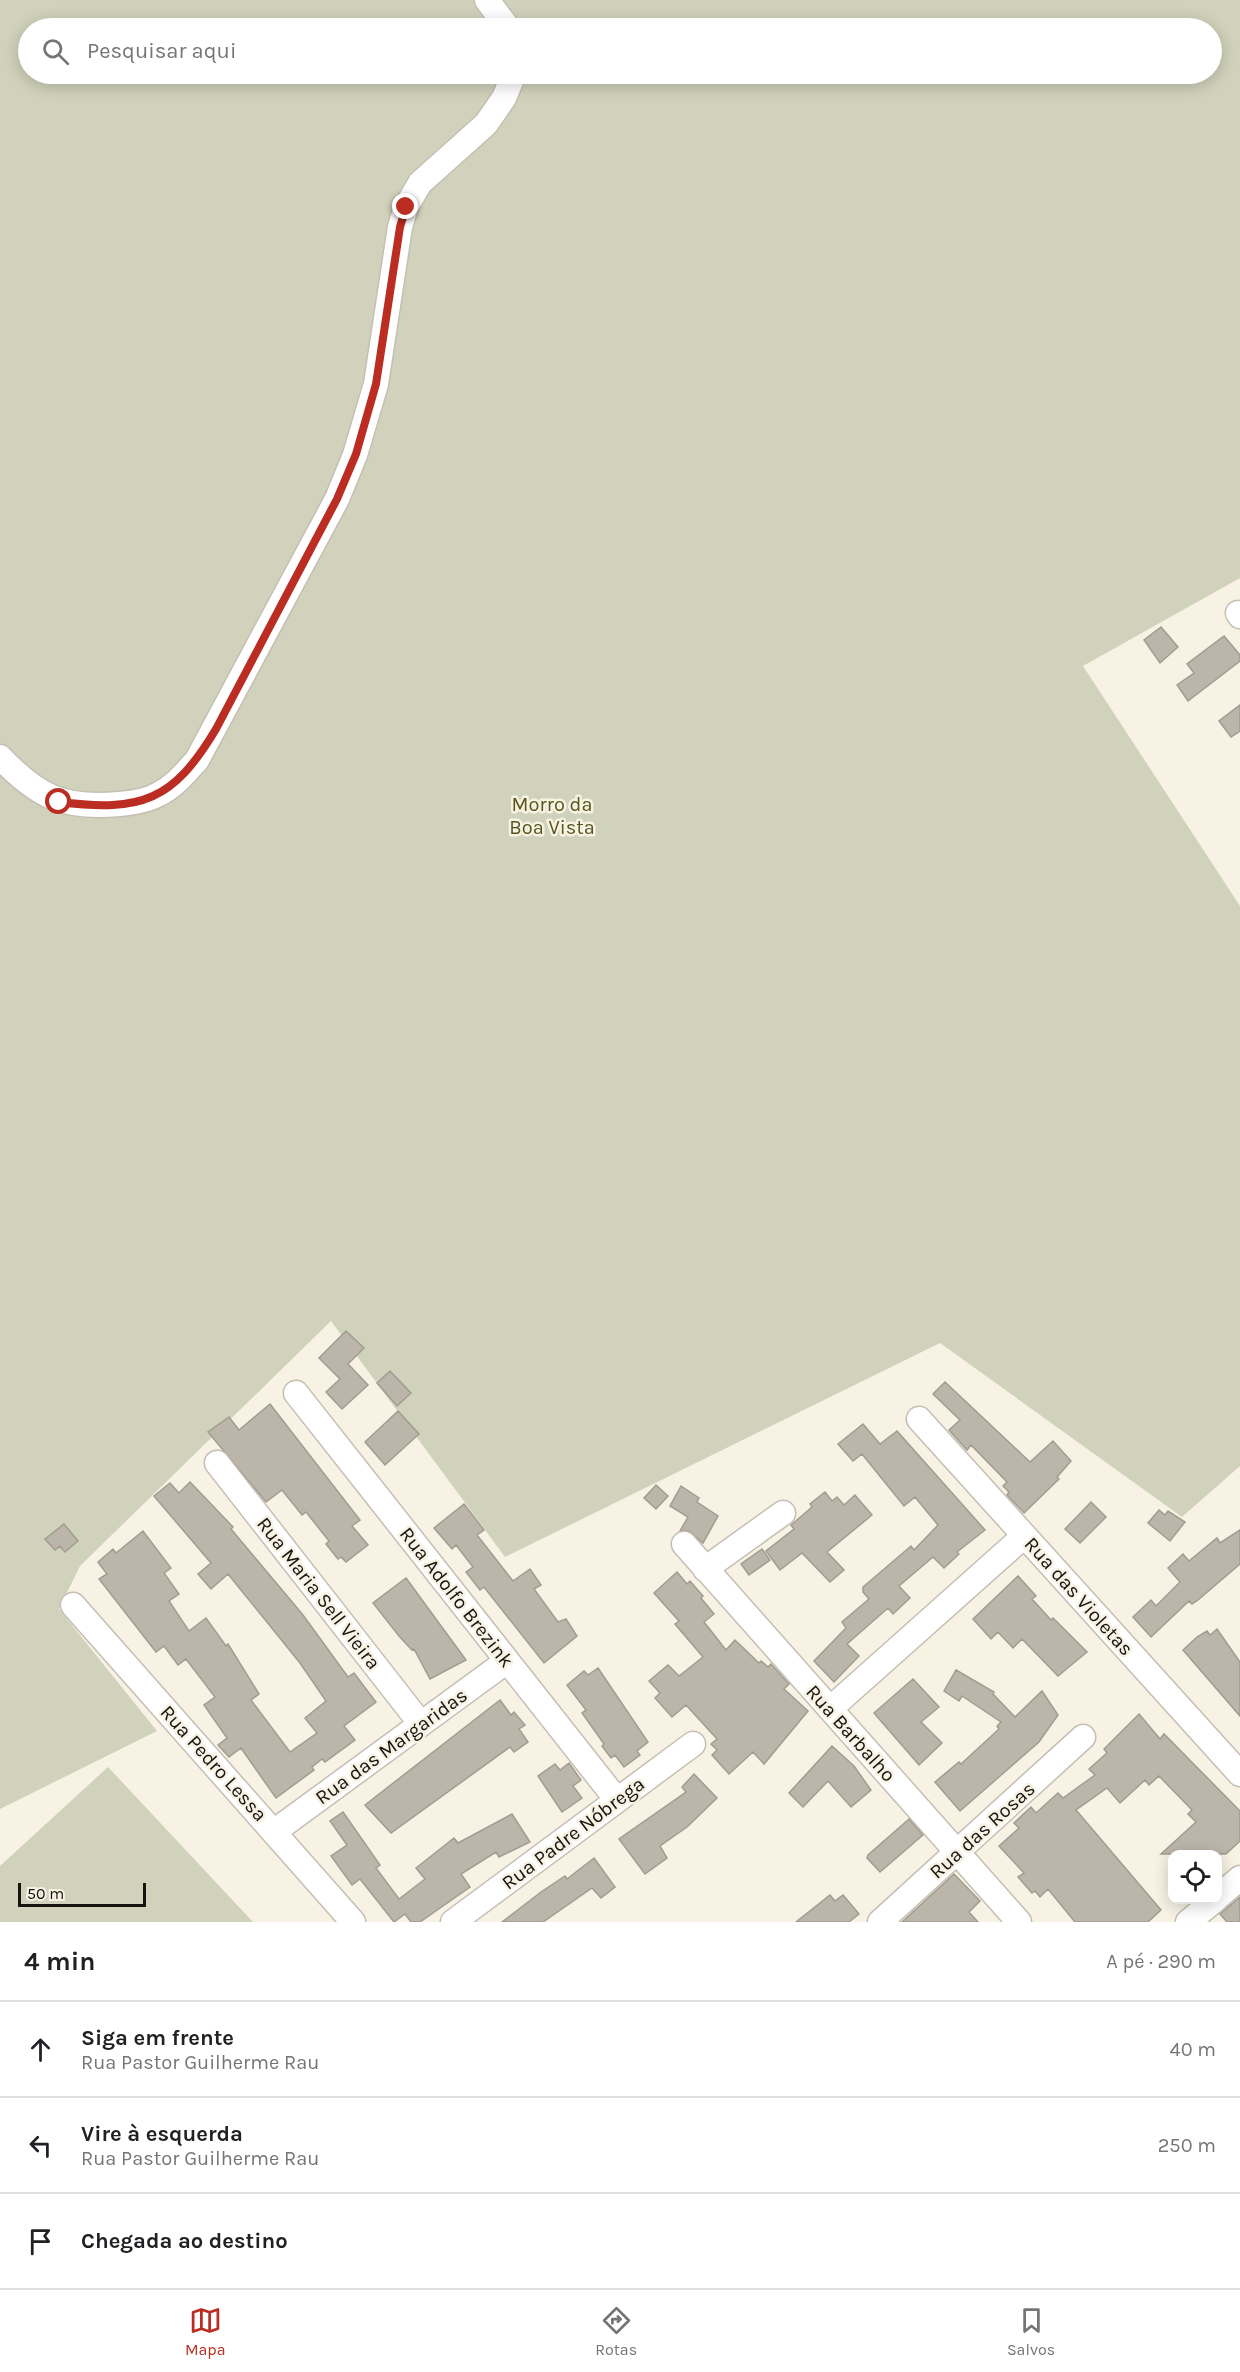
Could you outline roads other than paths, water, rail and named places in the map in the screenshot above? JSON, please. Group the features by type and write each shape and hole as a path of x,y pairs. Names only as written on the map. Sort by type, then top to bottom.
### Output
{"street":[{"path":"487,0 500,18"},
{"path":"0,757 34,789 59,802 106,805 135,802 158,795 177,782 197,760 337,499 356,454 376,384 400,227 406,207 420,183 486,124 504,98 510,84"},
{"name":"Rua Adolfo Brezink","path":"296,1393 617,1800"},
{"name":"Rua das Violetas","path":"918,1419 1240,1774"},
{"name":"Rua Maria Sell Vieira","path":"217,1463 421,1724"},
{"path":"705,1569 783,1513"},
{"path":"830,1709 1024,1536"},
{"name":"Rua Barbalho","path":"684,1544 1019,1922"},
{"name":"Rua Pedro Lessa","path":"73,1605 353,1922"},
{"name":"Rua das Margaridas","path":"275,1831 507,1661"},
{"name":"Rua das Rosas","path":"880,1922 1083,1737"},
{"name":"Rua Padre Nóbrega","path":"453,1922 693,1744"},
{"path":"1222,1893 1240,1878"},
{"path":"1188,1922 1209,1904"}],"park label":[{"name":"Morro da Boa Vista","path":"552,816"}]}
